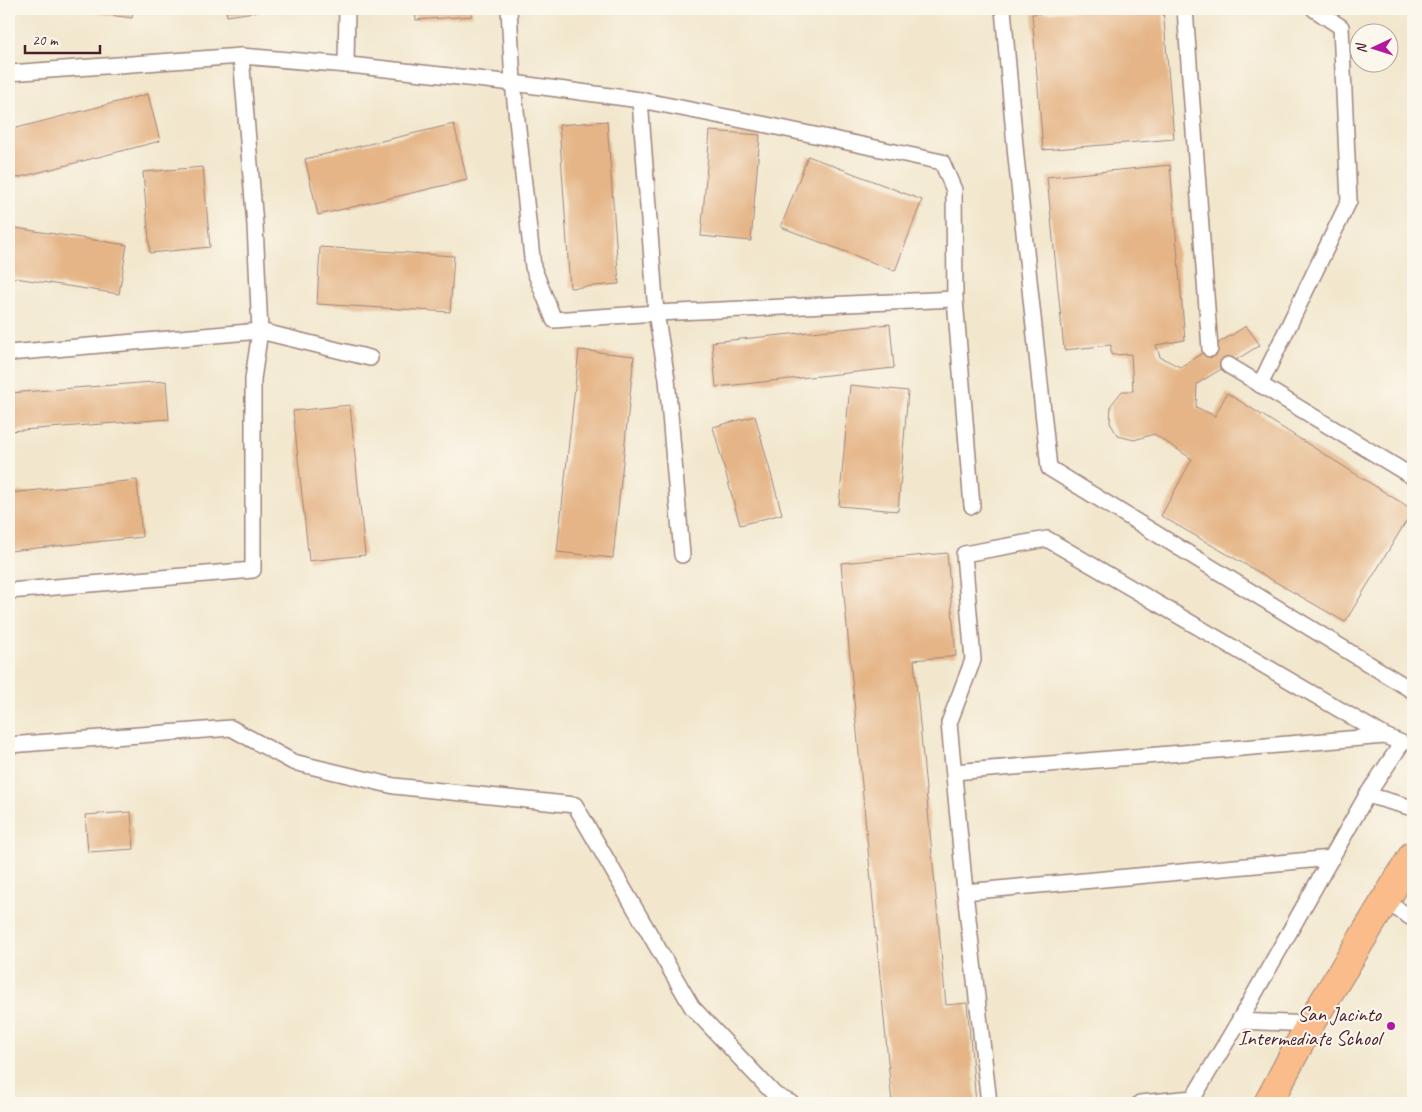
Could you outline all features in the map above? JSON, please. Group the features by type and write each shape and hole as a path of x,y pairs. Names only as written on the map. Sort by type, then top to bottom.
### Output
{"main road":[{"path":"1268,1103 1310,1024 1413,855"}],"lane":[{"path":"346,65 347,9"},
{"path":"509,9 514,83 533,267 554,320 656,313 955,299"},
{"path":"1003,9 1016,157 1048,468 1413,691"},
{"path":"1185,9 1210,349"},
{"path":"1260,385 1349,201 1342,27 1314,9"},
{"path":"9,591 253,570 253,379 260,332 255,225 240,56"},
{"path":"9,73 240,56 346,65 514,83 640,100 767,124 942,162 954,190 955,299 972,506"},
{"path":"640,100 656,313 667,379 682,555"},
{"path":"9,352 260,332 370,358"},
{"path":"1228,365 1413,477"},
{"path":"989,1103 965,892 949,723 973,660 964,554 1047,539 1385,736 1402,744 1367,795 1239,1021 1193,1098 1140,1103"},
{"path":"9,745 231,728 293,762 394,786 575,805 692,1007 775,1094 791,1103"},
{"path":"954,772 1385,736"},
{"path":"1367,795 1413,808"},
{"path":"965,892 1332,858"},
{"path":"1385,901 1413,919"},
{"path":"1239,1021 1310,1024"}],"building":[{"path":"71,9 133,9 132,18"},
{"path":"226,9 268,9 268,10 227,16"},
{"path":"415,9 471,9 472,16 416,20"},
{"path":"1091,9 1163,9 1174,139 1043,150 1032,14"},
{"path":"148,94 160,141 9,180 9,130"},
{"path":"607,121 619,284 570,288 559,125"},
{"path":"454,124 467,180 318,215 305,159"},
{"path":"710,131 760,135 751,241 701,236"},
{"path":"808,156 922,200 895,271 781,227"},
{"path":"1170,165 1185,340 1156,345 1160,357 1180,367 1246,326 1260,345 1197,384 1196,407 1215,416 1227,393 1413,510 1345,622 1161,516 1192,459 1154,434 1134,440 1118,436 1110,423 1111,405 1122,391 1133,391 1131,354 1111,355 1111,345 1064,350 1047,177"},
{"path":"203,167 210,247 150,253 143,172"},
{"path":"9,227 127,245 119,294 9,277"},
{"path":"320,247 454,256 450,312 317,304"},
{"path":"890,324 894,368 716,387 712,342"},
{"path":"579,350 634,356 613,558 557,552"},
{"path":"166,381 169,419 9,431 9,393"},
{"path":"850,385 908,391 898,511 839,506"},
{"path":"350,405 365,555 309,561 293,411"},
{"path":"755,416 782,514 740,525 713,427"},
{"path":"137,480 142,537 9,551 9,493"},
{"path":"947,553 956,656 914,660 946,1005 967,1003 976,1103 892,1103 841,563"},
{"path":"131,812 134,849 88,852 85,815"}],"place":[{"name":"San Jacinto Intermediate School","path":"1391,1026"}]}
